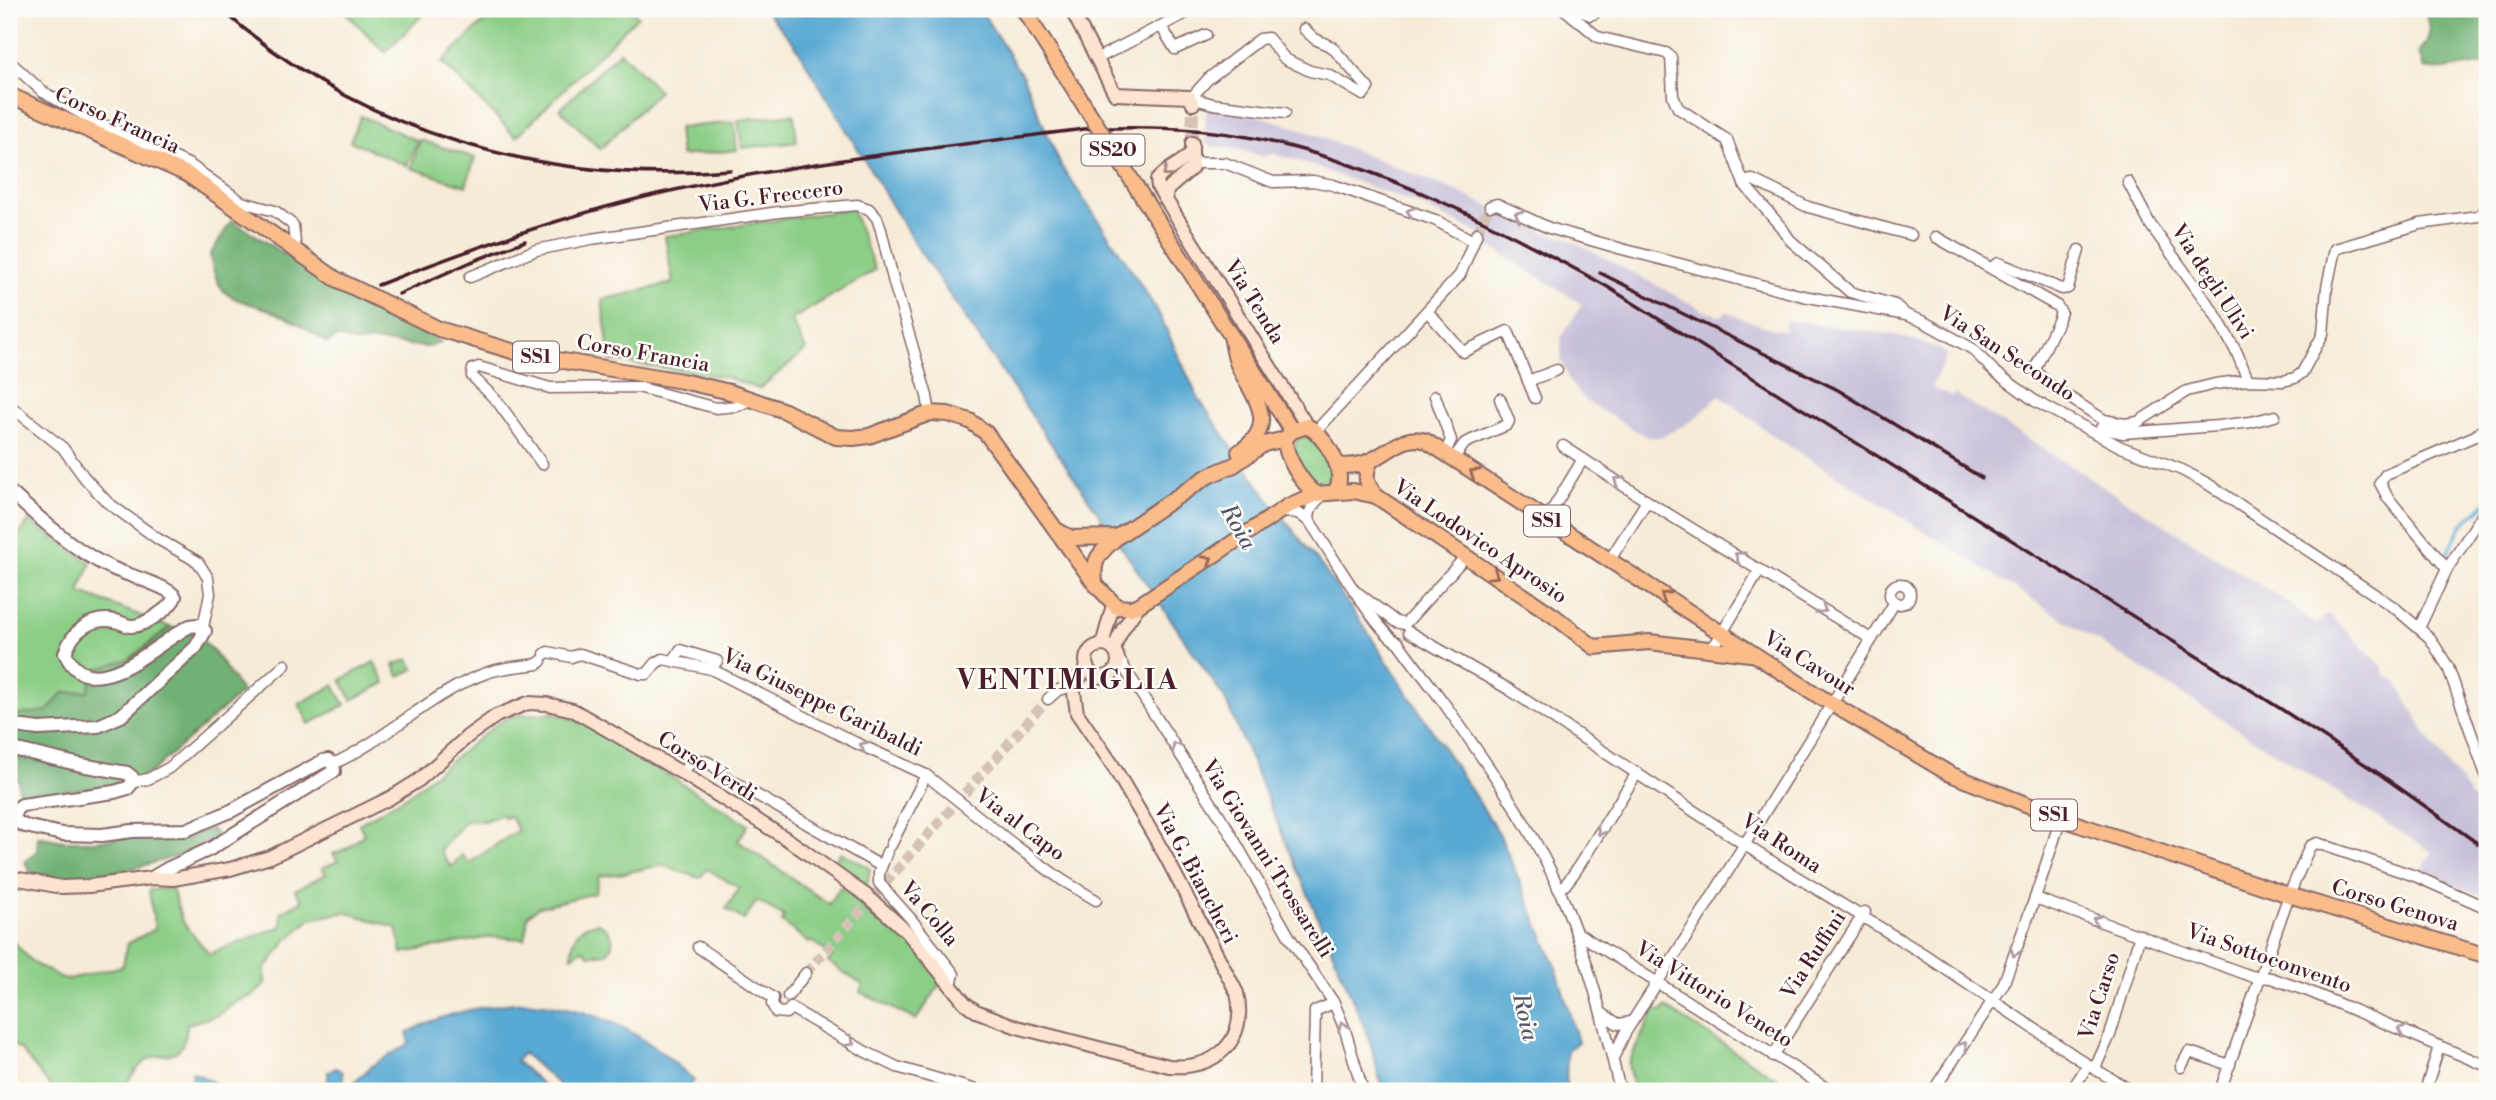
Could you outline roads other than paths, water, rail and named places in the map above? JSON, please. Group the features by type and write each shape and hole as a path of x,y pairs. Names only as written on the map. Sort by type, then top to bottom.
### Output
{"main road":[{"name":"SS20","path":"1023,9 1231,335 1284,436"},
{"path":"1071,9 1115,94 1192,101"},
{"name":"Corso Francia","path":"9,95 187,174 337,279 439,329 522,354 682,381 752,399 844,438 869,436 930,413"},
{"name":"Via Tenda","path":"1192,152 1157,180 1158,187 1311,429"},
{"path":"1208,476 1224,461 1246,447 1255,436 1261,419 1258,399 1236,362 1231,335"},
{"path":"930,413 948,414 970,421 986,433 1095,583 1113,605 1123,608 1145,601 1289,509 1325,493 1340,478 1339,465 1311,429 1264,444 1234,464 1208,476 1117,537 1098,554 1093,570 1095,583"},
{"path":"1284,436 1285,446 1310,489 1325,493"},
{"name":"Via Cavour","path":"1339,465 1353,467 1370,462 1408,439 1426,441 1832,704 1950,774 2061,818 2289,895"},
{"path":"1370,462 1365,475 1367,486 1376,496"},
{"name":"Via Lodovico Aprosio","path":"1325,493 1353,491 1376,496 1554,616 1594,647 1649,642 1710,649"},
{"path":"1056,531 1071,538 1117,537"},
{"path":"1116,654 1102,645 1094,647 1088,653 1087,668 1095,676 1108,676 1118,665 1116,639 1145,601"},
{"path":"1102,645 1113,605"},
{"path":"1710,649 1755,654"},
{"path":"1073,685 1087,668"},
{"name":"Via G. Biancheri","path":"1073,685 1077,713 1112,764 1165,855 1237,993 1240,1006 1239,1023 1234,1038 1226,1050 1215,1056"},
{"name":"Corso Verdi","path":"9,877 61,887 152,878 173,879 230,869 270,857 390,798 419,780 468,736 508,709 528,703 547,704 573,710 682,773 790,841 867,896 902,927 965,1003 976,1011 1017,1027 1169,1066 1185,1068 1215,1056"},
{"name":"Corso Genova","path":"2289,895 2487,957"}],"street":[{"path":"1096,59 1194,9"},
{"path":"1564,9 1598,37 1666,53 1671,57 1673,96 1678,108 1727,140 1744,184 1790,240 1850,292 1895,305 1906,315"},
{"path":"1576,9 1592,15 1597,9"},
{"path":"1161,26 1175,49 1206,35"},
{"path":"1285,113 1192,101 1208,79 1260,39 1268,38 1285,59 1310,71 1329,75 1363,95 1368,88 1332,47 1304,29"},
{"path":"9,61 43,92 89,118 190,165 242,202 275,211 293,225 296,251"},
{"path":"1192,152 1273,182 1313,181 1333,185 1435,220 1475,237 1464,278 1427,311 1311,429"},
{"path":"1744,184 1753,180 1808,207 1911,235"},
{"name":"Via degli Ulivi","path":"2128,182 2150,224 2215,314 2248,380"},
{"name":"Via San Secondo","path":"1490,206 1497,204 1549,228 1803,296 1906,315 1971,348 2017,389 2101,427 2129,450 2182,470 2208,484 2395,608 2419,628 2448,667 2487,778"},
{"name":"Via G. Freccero","path":"470,277 536,250 591,239 779,212 857,205 869,209 877,218 930,413"},
{"path":"2101,427 2138,422 2187,391 2248,380 2283,381 2295,378 2302,373 2323,334 2327,287 2335,249 2420,224 2478,216 2487,209"},
{"path":"1936,237 2057,306 2061,312 2035,369 2044,382 2101,427 2123,433 2218,426 2275,416"},
{"path":"1996,270 1995,265 1999,263 2062,289 2068,288 2079,250"},
{"path":"1427,311 1463,352 1508,331 1535,398"},
{"path":"542,464 498,402 472,376 473,369 479,367 550,388 638,387 716,408 737,406 752,399"},
{"path":"1528,381 1557,370"},
{"path":"1435,396 1451,440 1449,456"},
{"path":"1449,456 1465,443 1507,425 1500,399"},
{"path":"9,405 63,448 107,502 158,539 198,562 208,578 210,594 203,627 205,635 196,647 121,716 98,726 38,729 9,725"},
{"path":"2447,569 2388,498 2380,483 2386,474 2475,436 2487,426"},
{"path":"1563,446 1871,639"},
{"path":"1546,520 1583,459"},
{"path":"9,491 46,523 104,565 162,587 175,597 173,603 139,625 130,626 106,620 93,622 82,628 72,638 65,653 70,663 78,670 88,675 100,676 135,664 190,625 203,627"},
{"path":"1310,522 1312,505 1325,493"},
{"path":"1609,561 1647,501"},
{"path":"2419,628 2447,569 2487,508"},
{"path":"1289,509 1310,522 1364,604 1392,640 1398,642 1447,707 1534,841 1576,932 1603,1014 1620,1091"},
{"path":"1398,642 1404,640 1403,626 1466,556"},
{"path":"1710,649 1722,634 1760,570"},
{"name":"Via Roma","path":"1358,593 1403,626 1510,691 1744,844 1863,914 2132,1091"},
{"path":"1614,1064 1614,1051 1895,602"},
{"path":"1388,635 1390,625 1403,626"},
{"name":"Via Giuseppe Garibaldi","path":"333,764 376,742 465,682 491,671 541,660 548,652 571,657 580,654 642,674 647,674 663,659 711,669 854,742 926,775"},
{"name":"Via Giovanni Trossarelli","path":"1116,654 1225,824 1290,938 1334,1003 1363,1091"},
{"path":"152,878 210,849 334,771 333,764 328,760 323,761 231,811 186,830 132,831 102,835 62,834 25,827 16,822 16,809 114,792 169,768 285,666"},
{"path":"1048,699 1058,690 1073,685"},
{"path":"9,748 127,773 133,782"},
{"path":"682,773 686,767 700,759 709,761 727,778 881,866 926,775"},
{"path":"1558,888 1571,878 1637,773"},
{"name":"Via al Capo","path":"926,775 1013,844 1062,880 1096,900"},
{"path":"1933,1091 2003,985 2061,818"},
{"path":"2220,1091 2289,895 2310,846 2317,842 2415,876 2487,908"},
{"name":"Va Colla","path":"881,866 879,883 954,974 951,985"},
{"name":"Via Sottoconvento","path":"2035,898 2329,999 2487,1066"},
{"name":"Via Ruffini","path":"1773,1056 1863,914"},
{"name":"Via Vittorio Veneto","path":"1576,932 1831,1091"},
{"name":"Via Carso","path":"2071,1091 2092,1067 2110,1035 2140,934"},
{"path":"698,947 774,998"},
{"path":"788,996 806,973"},
{"path":"782,994 788,996 791,1008 786,1013 776,1012 772,1004 774,998 782,994"},
{"path":"1313,1091 1315,1011 1334,1003"},
{"path":"791,1008 897,1067 979,1091"},
{"path":"1603,1014 1618,1024 1632,1022"},
{"path":"2425,1091 2439,1047"},
{"path":"2181,1067 2189,1052 2230,1065"}],"water":[{"name":"Roia","path":"764,9 980,9 1023,77 1061,166 1159,314 1198,398 1269,500 1320,564 1367,631 1499,833 1555,964 1578,1042 1567,1050 1566,1091 1383,1091 1369,1038 1225,699 917,247 794,43"},
{"path":"524,1002 573,1009 616,1025 656,1048 694,1081 685,1091 566,1091 523,1053 516,1061 550,1091 350,1091 350,1086 373,1065 410,1043 407,1033 464,1011"},
{"path":"336,1068 343,1072 343,1091 328,1091 328,1072"},
{"path":"193,1072 225,1091 178,1091 191,1079"}],"waterway":[{"path":"2447,555 2461,526 2487,502"}],"tunnel":[{"path":"1192,143 1193,104"},
{"path":"1477,233 1490,206"},
{"path":"806,973 1048,699"}],"railway":[{"path":"221,9 275,52 333,89 395,119 459,142 525,159 592,169 661,173 730,170"},
{"path":"378,285 488,244 600,209 675,190 827,162 1105,128 1171,128 1215,132 1303,150 1348,164 1437,200 1481,220 1606,286 2281,709 2487,850"},
{"path":"399,294 525,241"},
{"path":"1600,273 1838,390 1982,478"}],"district":[{"name":"VENTIMIGLIA","path":"1068,680"}]}
